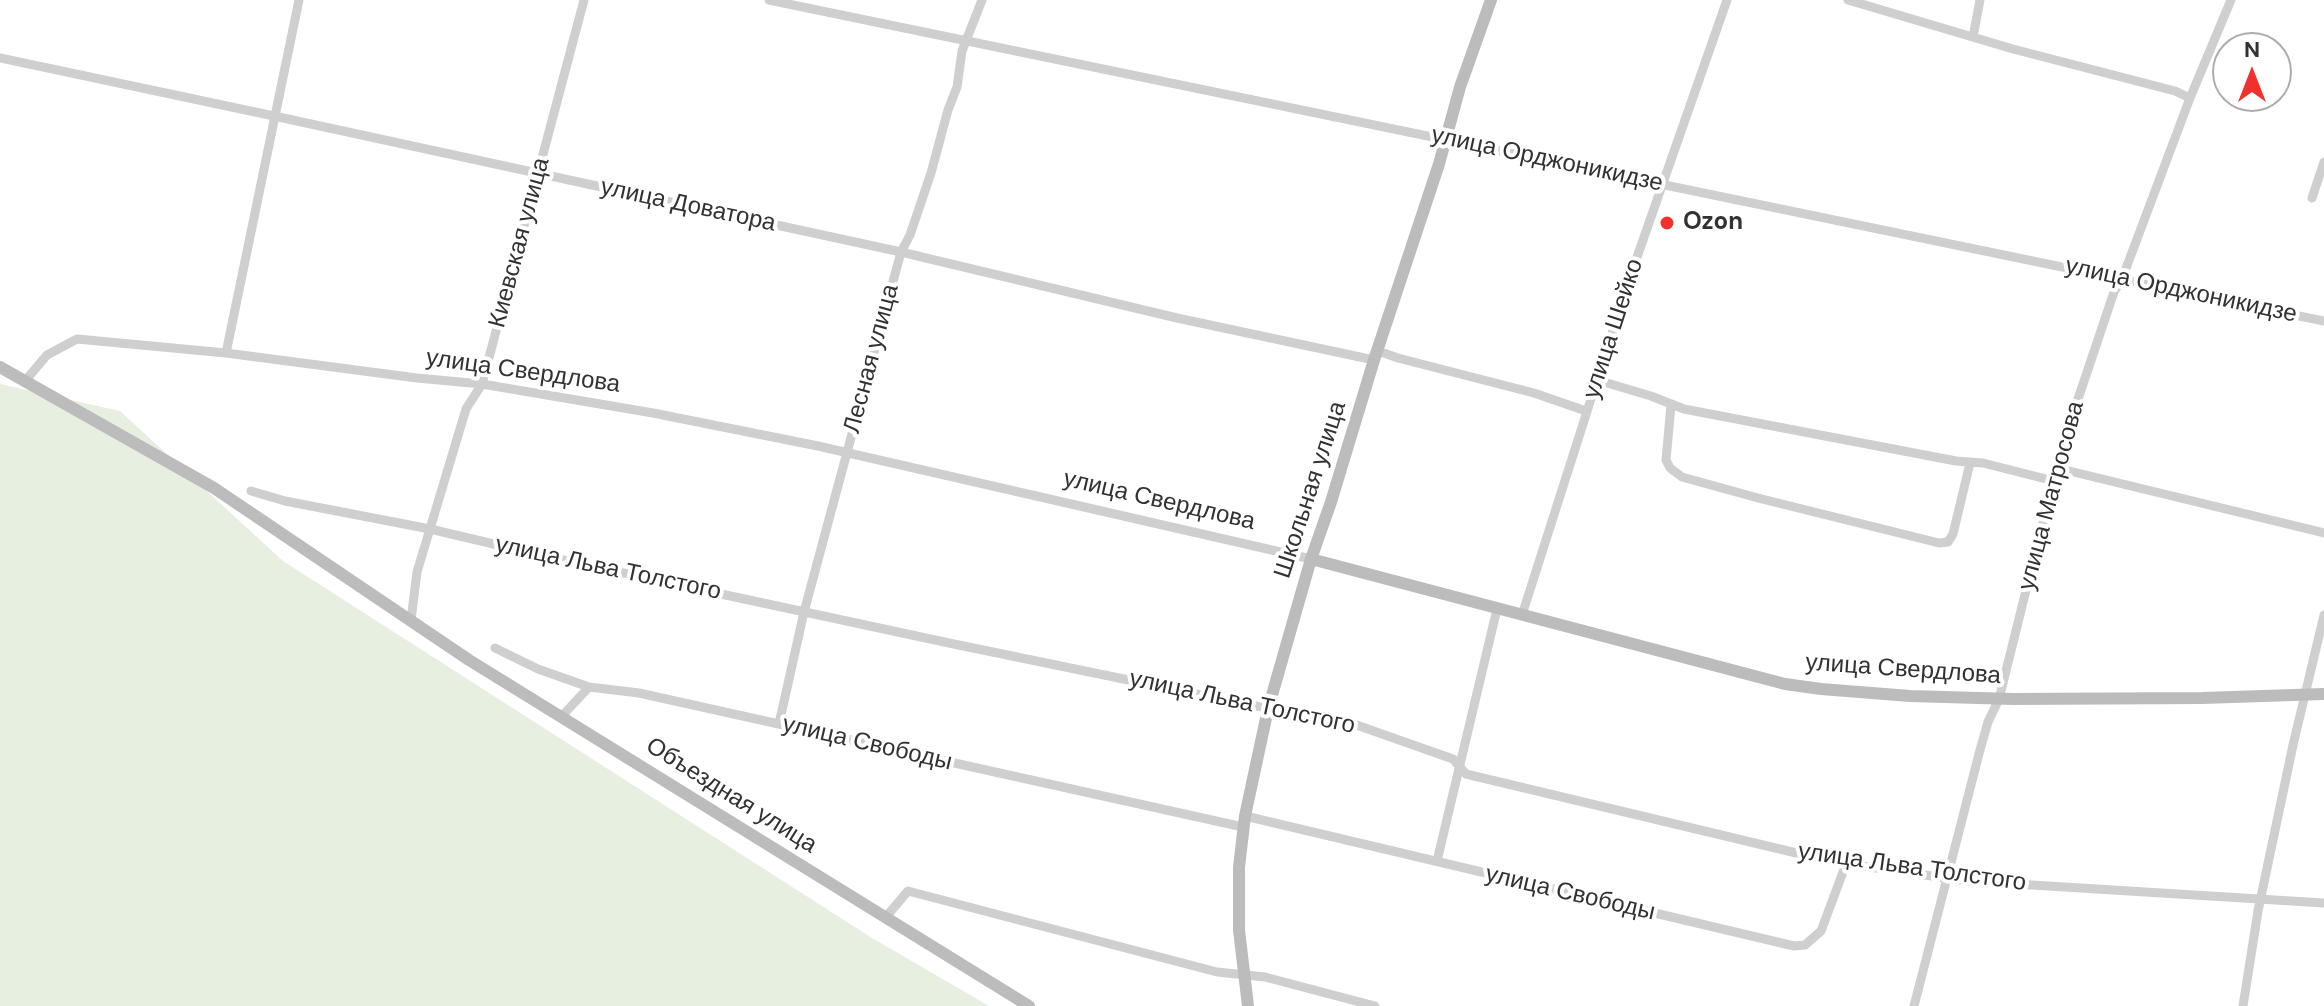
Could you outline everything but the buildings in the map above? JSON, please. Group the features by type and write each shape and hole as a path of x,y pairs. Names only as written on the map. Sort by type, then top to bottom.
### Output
{"street":[{"path":"226,353 299,0"},
{"name":"Киевская улица","path":"411,620 417,572 466,409 482,384 584,0"},
{"name":"улица Орджоникидзе","path":"769,0 2324,321"},
{"name":"Лесная улица","path":"779,724 804,612 901,252 931,173 957,87 962,51 982,0"},
{"name":"Школьная улица","path":"1248,1006 1239,930 1239,867 1244,822 1268,709 1311,559 1491,0"},
{"name":"улица Шейко","path":"1522,615 1586,411 1727,0"},
{"path":"1848,0 2175,91 2190,98"},
{"path":"1973,37 1980,0"},
{"name":"улица Матросова","path":"1914,1006 1980,750 1999,699 2057,468 2076,405 2113,296 2231,0"},
{"name":"улица Доватора","path":"0,58 901,252 1177,318 1398,358 1534,393 1586,411"},
{"path":"2312,198 2324,162"},
{"name":"улица Свердлова","path":"25,381 47,355 77,339 226,353 482,384 653,413 847,453 1311,559 1785,684 1882,694 1999,699 2324,694"},
{"path":"0,367 25,381"},
{"path":"1597,380 1671,405 1983,463 2054,481"},
{"name":"Объездная улица","path":"25,381 214,488 469,660 1029,1006"},
{"path":"1671,405 1666,460 1670,468 1682,477 1939,543 1948,542 1953,534 1970,463"},
{"path":"2057,468 2324,533"},
{"name":"улица Льва Толстого","path":"251,491 285,501 430,529 804,612 1268,709 1348,722 1453,759 1466,774 1846,864 1967,881 2324,903"},
{"path":"1437,861 1497,609"},
{"path":"2243,1006 2261,900 2324,615"},
{"name":"улица Свободы","path":"495,648 538,669 589,687 639,693 1437,861 1794,946 1805,945 1821,931 1846,864"},
{"path":"562,716 589,687"},
{"path":"885,918 908,891 1217,972 1265,977 1375,1006"}],"green space":[{"path":"0,384 120,411 283,561 872,938 989,1006 0,1006"}],"place":[{"name":"Ozon","path":"1667,223"}]}
